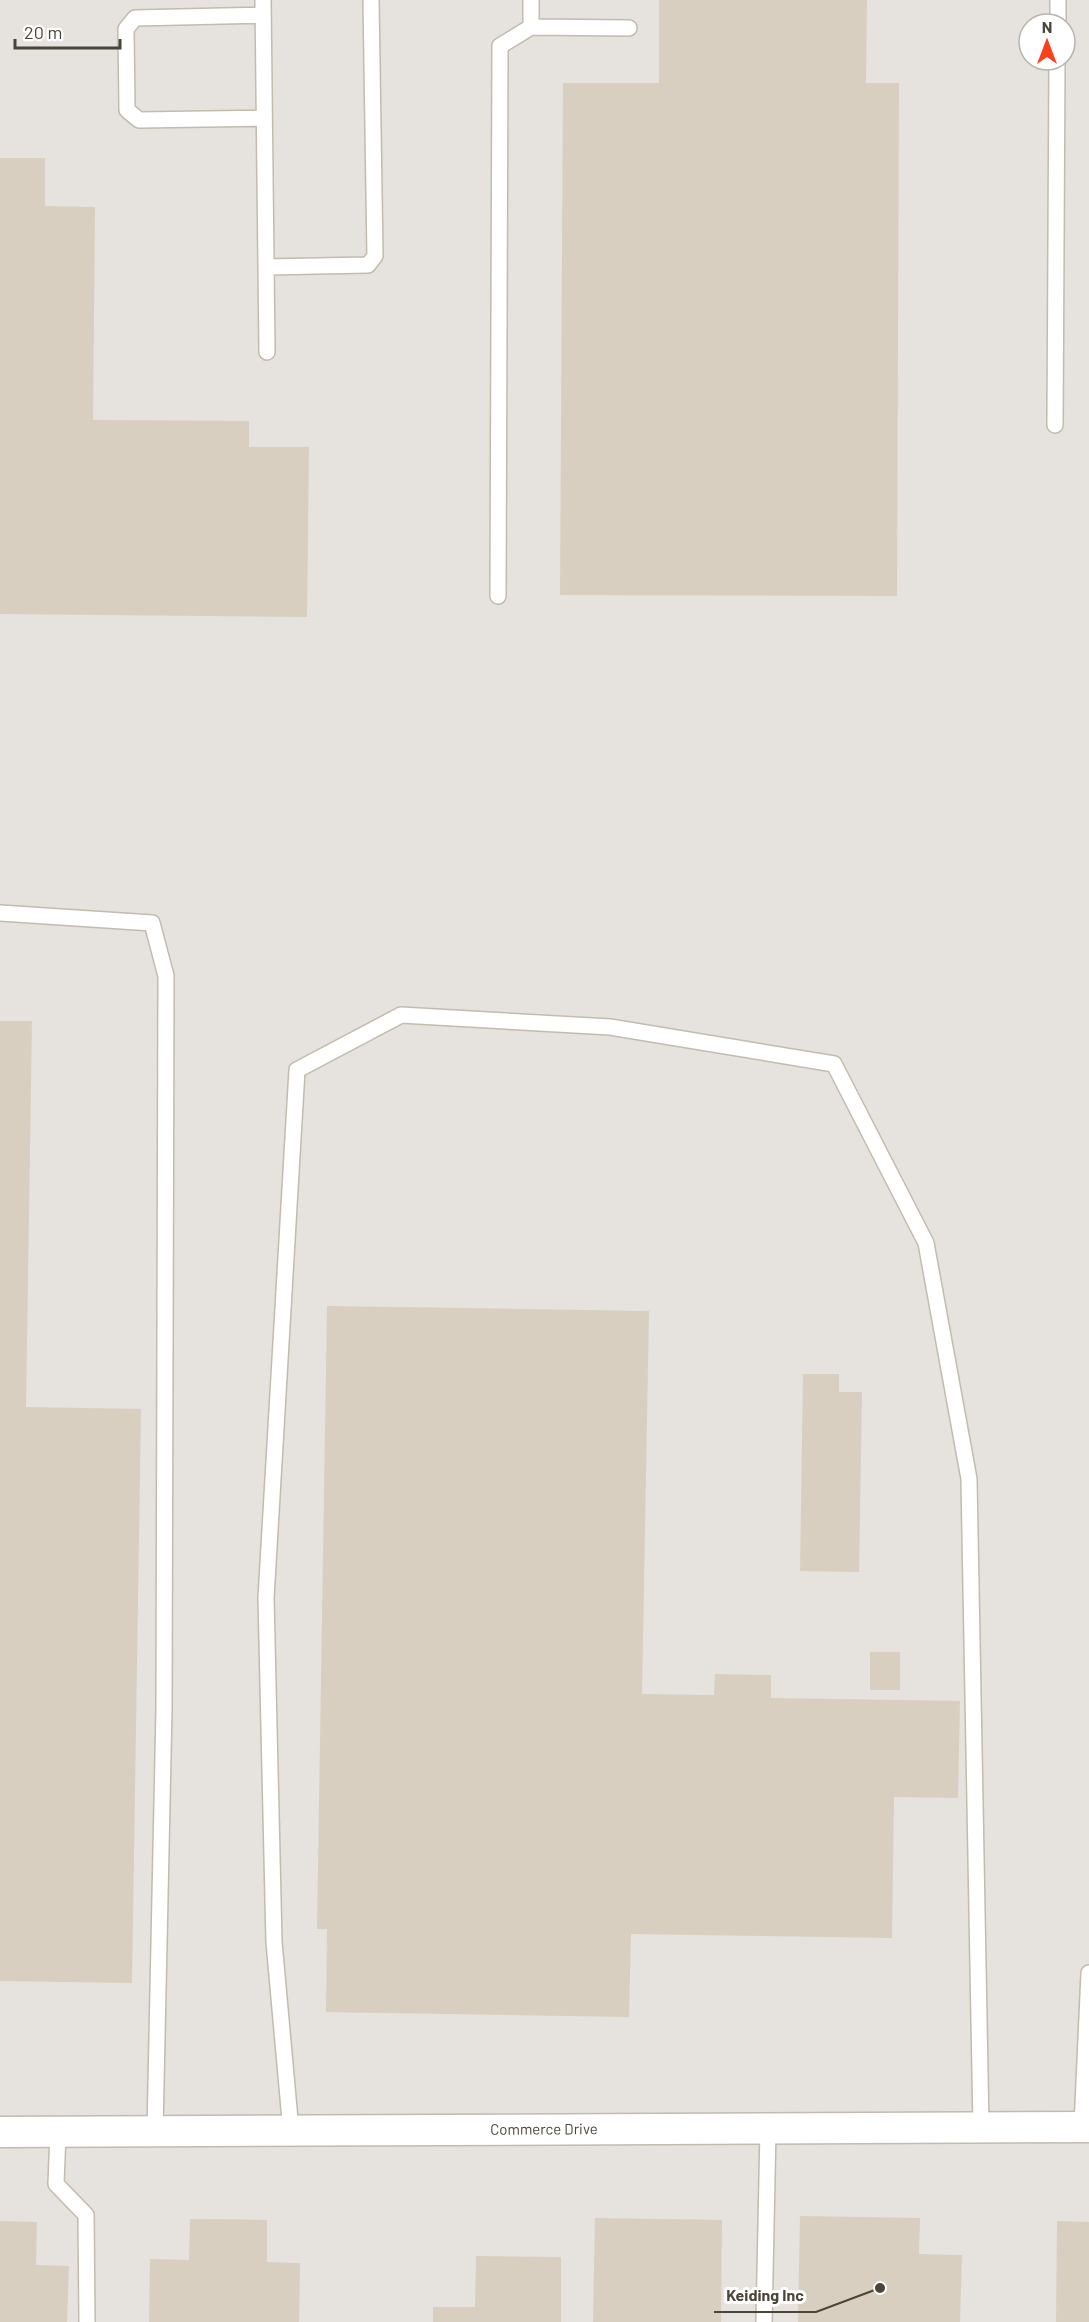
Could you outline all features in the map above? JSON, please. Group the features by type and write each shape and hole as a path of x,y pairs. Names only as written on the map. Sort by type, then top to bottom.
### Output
{"street":[{"name":"Commerce Drive","path":"0,2132 1085,2127"}],"lane":[{"path":"266,267 368,265 375,256 371,0"},
{"path":"531,0 531,27"},
{"path":"264,118 139,120 127,110 126,29 135,18 263,8 267,352"},
{"path":"498,596 501,46 531,27 629,28"},
{"path":"1055,425 1057,72"},
{"path":"0,913 152,923 166,976 164,1709 155,2132"},
{"path":"291,2132 274,1942 266,1598 297,1070 401,1015 610,1027 834,1064 926,1243 969,1479 981,2127"},
{"path":"1085,2127 1089,1974"},
{"path":"764,2322 768,2129"},
{"path":"58,2132 56,2184 86,2215 87,2322"}],"shaded area":[{"path":"0,0 1089,0 1089,2322 0,2322"}],"building":[{"path":"659,0 867,0 866,83 899,83 897,596 560,595 563,83 659,83"},
{"path":"0,158 45,158 45,206 95,207 93,420 249,421 249,447 309,447 307,617 0,614"},
{"path":"0,1021 32,1021 26,1407 141,1409 132,1983 0,1981"},
{"path":"327,1306 649,1311 642,1694 714,1695 715,1674 771,1675 771,1698 960,1701 958,1798 894,1797 892,1938 631,1934 629,2017 326,2012 327,1929 317,1929"},
{"path":"803,1374 839,1374 839,1392 862,1392 859,1572 800,1571"},
{"path":"870,1652 900,1652 900,1690 870,1690"},
{"path":"800,2216 920,2218 919,2254 962,2255 960,2322 798,2322"},
{"path":"595,2218 722,2220 721,2322 593,2322"},
{"path":"190,2219 267,2220 267,2262 300,2263 299,2322 149,2322 150,2259 189,2260"},
{"path":"0,2221 37,2222 36,2265 69,2266 67,2322 0,2322"},
{"path":"1057,2221 1089,2222 1089,2322 1056,2322"},
{"path":"476,2256 561,2257 561,2322 433,2322 433,2307 475,2307"}],"place":[{"name":"Keiding Inc","path":"880,2288"}]}
